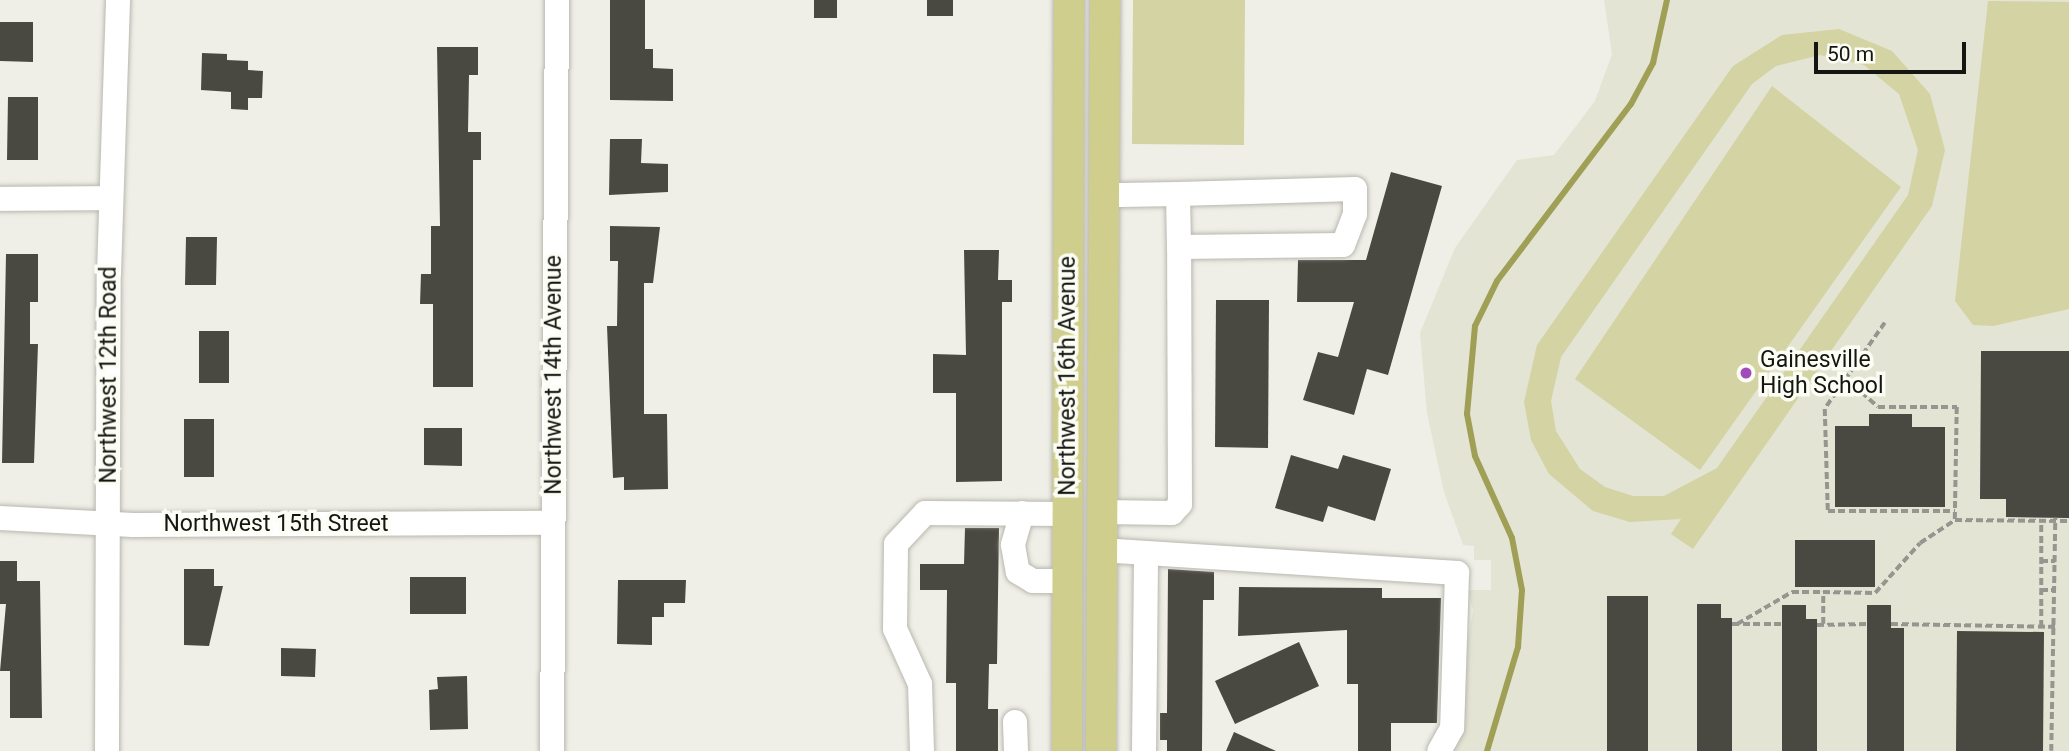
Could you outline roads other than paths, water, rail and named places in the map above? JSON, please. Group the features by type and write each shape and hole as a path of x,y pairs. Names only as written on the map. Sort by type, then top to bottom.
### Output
{"main road":[{"name":"Northwest 16th Avenue","path":"1067,751 1069,0"},
{"name":"Northwest 16th Avenue","path":"1101,751 1105,0"},
{"path":"1069,320 1103,326"},
{"path":"1068,545 1101,550"}],"street":[{"name":"Northwest 12th Road","path":"107,751 111,198 118,0"},
{"name":"Northwest 14th Avenue","path":"552,751 557,0"},
{"path":"1104,196 1355,189 1355,214 1343,245 1179,247"},
{"path":"1102,512 1172,513 1180,504 1178,194"},
{"path":"0,199 111,198"},
{"path":"922,751 920,684 895,629 897,544 925,513 1068,514"},
{"path":"1023,513 1013,545 1018,572 1033,581 1068,581"},
{"name":"Northwest 15th Street","path":"0,518 108,524 552,523"},
{"path":"1101,550 1146,556 1457,573 1452,728 1439,751"},
{"path":"1144,751 1146,556"},
{"path":"1015,722 1016,751"}],"waterway":[{"path":"1487,751 1518,647 1522,590 1512,538 1475,456 1467,414 1475,326 1497,281 1631,104 1653,63 1667,0"}],"place":[{"name":"Gainesville High School","path":"1746,373"}]}
